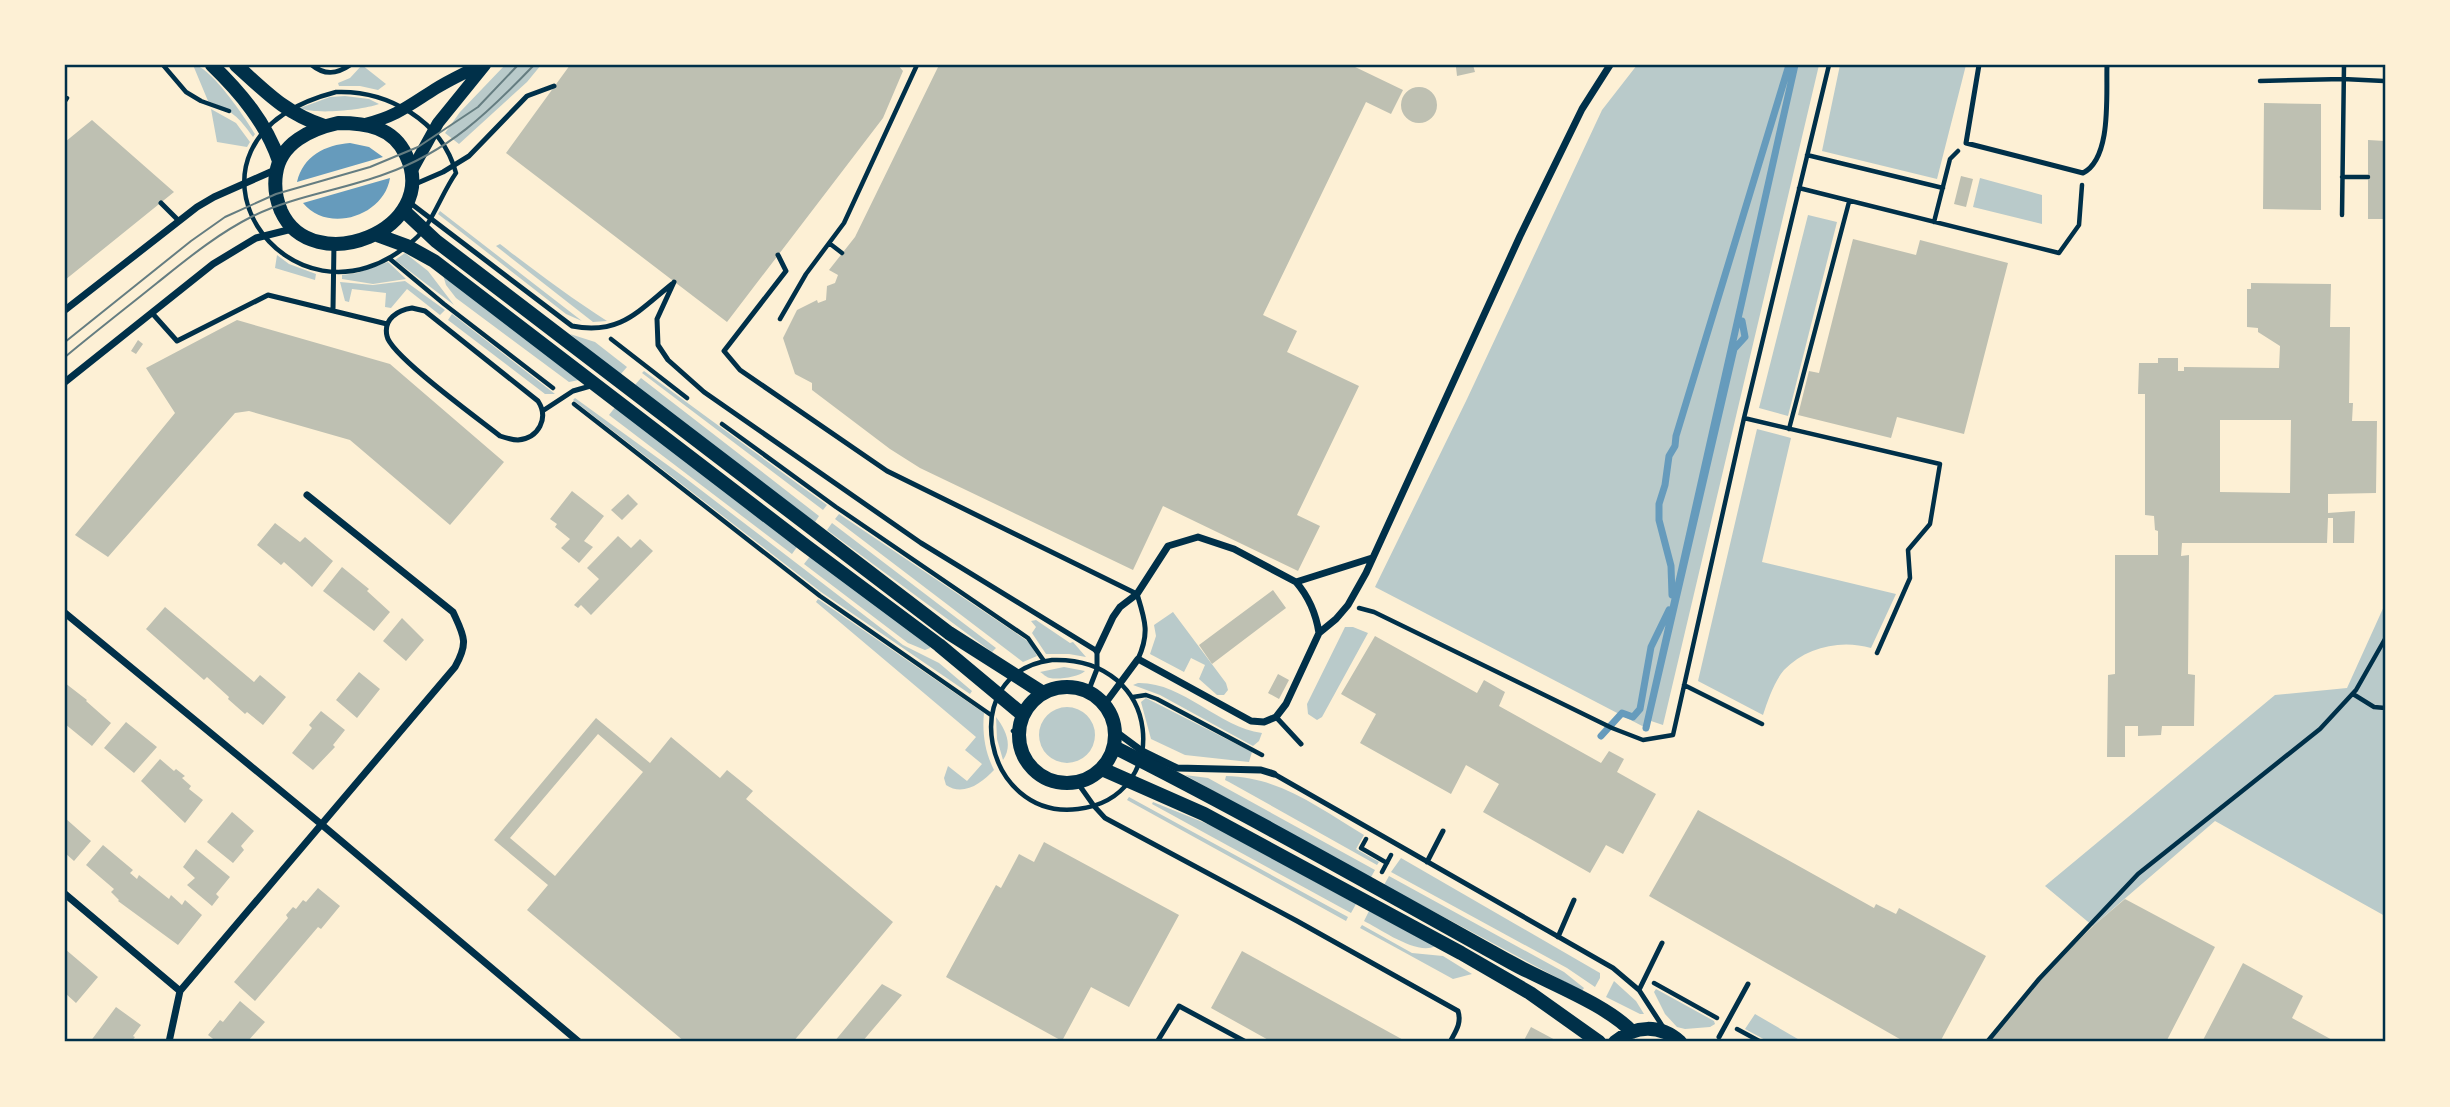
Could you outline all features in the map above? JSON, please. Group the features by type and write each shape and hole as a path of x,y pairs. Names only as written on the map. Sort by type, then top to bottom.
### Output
{"main road":[{"path":"212,65 266,128 278,165 276,194 285,220 292,229 314,240 334,243 352,242 377,235 393,222 406,205 412,178 406,154 396,138 377,127 365,124 338,123 307,133 296,141 278,165"},
{"path":"236,65 288,110 300,118 324,126"},
{"path":"406,205 436,241 949,633 1043,693"},
{"path":"377,235 407,246 434,261 939,645 1024,715"},
{"path":"1068,687 1088,692 1110,713 1115,731 1114,747 1102,769 1088,779 1069,783 1051,780 1028,763 1021,749 1024,715 1043,693 1068,687"},
{"path":"1114,747 1595,1006 1623,1022 1632,1032"},
{"path":"1102,769 1205,814 1461,953 1530,993 1599,1042"},
{"path":"1615,1042 1632,1032 1652,1029 1667,1033 1680,1042"}],"street":[{"path":"365,124 387,119 407,109 437,87 482,65"},
{"path":"412,178 443,116 482,65"},
{"path":"1104,705 1138,659 1251,721 1264,722 1276,718 1286,704 1319,633 1348,605 1366,573 1520,236 1582,108 1610,65"},
{"path":"65,310 214,197 278,165"},
{"path":"65,382 213,264 256,238 292,229"},
{"path":"170,1042 180,991 456,667 464,651 463,632 453,612 307,495"},
{"path":"1097,650 1113,617 1120,607 1137,594 1168,546 1198,537 1234,549 1296,582 1304,591 1317,617 1319,633"},
{"path":"1296,582 1372,558"},
{"path":"65,613 579,1042"},
{"path":"1115,731 1142,751 1177,768 1261,770 1273,774"},
{"path":"65,894 180,991"}],"lane":[{"path":"313,65 328,73 340,72 350,65"},
{"path":"1979,65 1966,143 2083,173 2091,169 2096,162 2102,145 2107,65"},
{"path":"412,178 443,172 469,156 527,96 554,86"},
{"path":"161,203 179,221"},
{"path":"406,205 572,326 598,329 614,326 629,318 674,282 657,319 658,345 668,360 704,392 920,543 1097,650 1097,669 1088,692"},
{"path":"333,310 334,243"},
{"path":"778,255 786,271 724,351 740,370 887,471 1137,594 1146,624 1144,644 1138,659"},
{"path":"152,313 177,341 268,295 387,324"},
{"path":"412,308 425,311 538,401 544,410 544,419 537,431 519,440 500,436 400,355 387,338 387,324 393,315 401,310 412,308"},
{"path":"544,410 565,396 595,384"},
{"path":"1276,718 1301,744"},
{"path":"1273,774 1614,968 1639,990 1667,1033"},
{"path":"1077,782 1105,818 1458,1011 1459,1025 1450,1042"},
{"path":"1427,862 1443,831"},
{"path":"1558,937 1574,900"},
{"path":"1639,990 1662,943"},
{"path":"1719,1037 1748,984"},
{"path":"1157,1042 1178,1006 1246,1042"}],"path":[{"path":"163,65 186,92 237,117"},
{"path":"780,319 806,274 845,223 917,65"},
{"path":"1348,605 1374,612 1612,728 1643,740 1673,735 1744,418 1829,65"},
{"path":"2342,215 2344,65"},
{"path":"2260,81 2384,81"},
{"path":"263,237 251,217 243,184 248,161 266,128 288,110 314,98 347,92 378,96 407,109"},
{"path":"256,142 278,165"},
{"path":"1934,222 1950,159 1966,143"},
{"path":"1807,155 1943,188"},
{"path":"1799,188 2059,253 2079,225 2083,173"},
{"path":"2342,177 2368,177"},
{"path":"1789,429 1849,202"},
{"path":"829,243 842,253"},
{"path":"390,258 444,304 821,596 969,697 991,715"},
{"path":"598,329 691,401"},
{"path":"712,416 846,514 1028,638 1044,661"},
{"path":"1744,418 1940,464 1930,524 1908,550 1910,578 1877,653"},
{"path":"1987,1042 2039,979 2138,874 2320,729 2353,694 2385,639"},
{"path":"1016,675 1044,661 1070,660 1097,669 1121,683 1131,693 1139,710 1143,730 1142,751"},
{"path":"1684,684 1762,724"},
{"path":"1000,694 991,715 994,756 1022,794 1038,804 1078,809 1094,806 1112,797 1128,780"},
{"path":"2353,694 2374,707 2385,708"}],"shaded area":[{"path":"193,65 200,67 218,83 244,117 255,134 253,137 234,115 208,101"},
{"path":"362,65 386,84 378,90 360,86 339,86 338,83 350,78"},
{"path":"505,65 541,65 527,82 459,144 445,133 460,112"},
{"path":"1637,65 1819,65 1663,725 1648,720 1646,728 1375,587 1467,399 1602,110"},
{"path":"1840,65 1966,65 1937,179 1822,151"},
{"path":"330,97 369,99 379,104 339,111 300,108"},
{"path":"211,109 236,123 250,142 247,147 217,142"},
{"path":"1980,178 2042,195 2042,224 1973,207"},
{"path":"440,211 582,321 566,314 438,214"},
{"path":"1808,215 1837,222 1788,416 1759,408"},
{"path":"500,244 607,321 593,322 496,246"},
{"path":"405,253 428,271 454,305 395,260"},
{"path":"277,255 289,264 316,274 315,280 275,268"},
{"path":"388,262 406,279 373,284 342,279 342,275 357,273"},
{"path":"443,275 579,380 569,382 456,298 446,285"},
{"path":"405,281 445,310 440,315 407,289 391,308 385,307 386,293 352,289 349,302 345,301 340,282 373,285"},
{"path":"452,314 555,394 545,394 448,320"},
{"path":"570,334 595,342 627,367 620,375"},
{"path":"644,371 827,505 823,510 642,373"},
{"path":"641,378 819,516 815,522 634,386"},
{"path":"575,398 684,477 903,645 939,663 972,691 970,694 821,592 573,400"},
{"path":"616,406 797,547 792,554 609,415"},
{"path":"1757,429 1791,438 1762,562 1896,594 1871,648 1848,644 1824,647 1793,662 1780,675 1763,715 1698,681"},
{"path":"839,514 1026,640 1037,656 1023,662 835,519"},
{"path":"832,523 996,648 992,652 827,530"},
{"path":"811,555 930,645 930,648 925,650 908,643 804,564"},
{"path":"818,599 984,713 985,742 994,770 989,775 978,784 965,789 959,790 946,785 944,778 948,766 967,781 982,764 965,750 976,737 816,602"},
{"path":"2385,604 2385,916 2215,821 2093,926 2045,886 2275,695 2347,688"},
{"path":"1173,612 1226,683 1228,690 1224,695 1217,695 1199,679 1205,665 1191,658 1184,672 1150,654 1156,636 1154,625"},
{"path":"1036,620 1070,643 1073,642 1086,657 1046,654 1032,633 1036,627 1031,621"},
{"path":"1345,627 1368,633 1322,717 1317,720 1308,714 1307,704"},
{"path":"1064,667 1085,671 1058,679 1049,678 1040,672"},
{"path":"1138,683 1170,690 1230,723 1262,733 1259,741 1253,746 1160,695 1133,685"},
{"path":"1146,698 1252,752 1249,762 1185,755 1151,739 1141,702"},
{"path":"1067,707 1082,712 1090,720 1095,735 1090,750 1082,758 1067,763 1052,758 1044,750 1039,735 1044,720 1052,712"},
{"path":"996,717 1003,727 1008,743 1003,760 997,739"},
{"path":"1185,775 1208,778 1375,870 1370,879"},
{"path":"1226,776 1264,782 1315,805 1364,835 1356,849 1379,862 1377,865 1225,780"},
{"path":"1129,797 1348,917 1346,921 1127,800"},
{"path":"1153,802 1215,827 1356,904 1351,913 1152,804"},
{"path":"1401,858 1600,973 1595,987 1567,968 1391,872"},
{"path":"1389,876 1564,972 1584,988 1582,991 1384,885"},
{"path":"1369,911 1435,946 1428,948 1409,945 1389,935 1364,921"},
{"path":"1362,925 1412,953 1443,956 1472,974 1453,979 1360,928"},
{"path":"1614,981 1636,1001 1644,1014 1606,997"},
{"path":"1656,989 1715,1024 1710,1027 1685,1029 1677,1027 1665,1014 1654,992"},
{"path":"1755,1014 1803,1042 1769,1042 1745,1029"}],"water":[{"path":"350,143 369,147 383,157 297,182 304,165 316,154 332,146"},
{"path":"390,178 386,191 377,202 354,216 326,218 303,203"}],"building":[{"path":"570,65 898,65 903,71 883,118 727,322 506,153"},
{"path":"939,65 1351,65 1403,90 1391,114 1366,102 1263,315 1297,331 1287,352 1359,386 1297,515 1320,526 1298,571 1163,506 1133,570 920,468 890,449 812,390 812,383 795,374 783,338 797,310 817,300 818,303 826,300 827,286 835,283 838,275 829,270 855,237"},
{"path":"1473,65 1475,72 1457,76 1456,67"},
{"path":"1419,87 1432,92 1437,105 1432,118 1419,123 1406,118 1401,105 1406,92"},
{"path":"2264,103 2321,104 2321,210 2263,209"},
{"path":"92,120 174,192 65,280 65,142"},
{"path":"2368,140 2385,141 2385,219 2368,219"},
{"path":"1961,176 1973,179 1966,207 1954,204"},
{"path":"1853,239 1916,255 1920,240 2008,263 1964,434 1897,417 1891,438 1798,415 1809,371 1819,373"},
{"path":"2251,283 2331,284 2330,327 2350,327 2349,403 2353,403 2352,421 2377,421 2376,493 2328,494 2328,513 2355,511 2354,543 2333,543 2333,518 2328,518 2327,543 2182,543 2181,556 2189,555 2188,674 2195,675 2194,726 2162,726 2161,735 2138,736 2138,726 2125,726 2125,757 2107,757 2108,675 2115,674 2115,555 2158,555 2158,531 2155,530 2154,516 2145,515 2145,394 2138,394 2139,363 2158,363 2158,358 2178,358 2178,371 2184,371 2184,367 2279,368 2280,346 2258,332 2258,328 2247,327 2247,289 2251,289","holes":["2220,420 2291,420 2290,493 2220,492"]},
{"path":"237,320 390,364 504,462 450,525 350,440 249,411 235,413 108,557 75,535 175,413 146,368"},
{"path":"138,340 143,344 136,354 131,351"},
{"path":"572,491 604,516 584,541 593,547 579,563 561,548 570,539 555,527 557,524 550,519"},
{"path":"628,494 638,504 622,520 611,510"},
{"path":"275,523 300,542 305,537 333,561 312,587 284,562 281,565 257,545"},
{"path":"618,536 631,548 640,539 653,551 591,615 581,605 578,608 574,605 599,579 587,568"},
{"path":"342,567 369,589 367,591 390,612 374,631 323,591"},
{"path":"1273,590 1286,608 1212,664 1199,645"},
{"path":"165,607 254,682 260,675 286,697 263,725 247,712 245,714 207,677 204,680 146,629"},
{"path":"402,618 424,640 406,661 383,641"},
{"path":"1375,636 1477,693 1484,680 1505,692 1499,706 1601,763 1609,751 1624,759 1617,772 1656,794 1623,854 1606,845 1590,873 1483,812 1499,784 1466,765 1451,794 1360,743 1376,714 1341,694"},
{"path":"359,672 380,689 357,718 336,700"},
{"path":"1278,674 1289,680 1279,699 1268,693"},
{"path":"65,683 111,723 92,746 65,724"},
{"path":"321,711 345,730 333,745 335,747 313,770 292,753 312,728 309,725"},
{"path":"596,718 650,763 671,737 720,778 727,770 753,791 746,799 893,922 793,1042 685,1042 527,910 548,885 494,840","holes":["598,734 643,772 555,876 510,838"]},
{"path":"126,722 157,747 134,773 104,748"},
{"path":"160,759 185,776 182,778 191,786 189,789 203,800 185,823 141,781"},
{"path":"1698,810 1874,908 1876,904 1896,914 1899,908 1986,956 1940,1042 1905,1042 1649,896"},
{"path":"232,812 254,831 241,846 244,850 233,863 207,842"},
{"path":"65,818 91,841 74,861 65,853"},
{"path":"1044,842 1179,915 1129,1007 1091,987 1062,1041 946,977 996,885 1001,888 1019,854 1034,862"},
{"path":"103,845 133,870 130,873 137,879 139,875 169,899 171,895 182,905 185,900 202,915 178,945 118,901 111,892 114,889 86,865"},
{"path":"196,849 230,877 216,894 219,897 212,906 187,885 195,878 183,867"},
{"path":"318,888 340,906 321,929 318,927 255,1001 234,982 288,918 286,915 293,907 296,909 303,900 306,902"},
{"path":"2125,899 2215,947 2166,1042 1989,1042 2040,978"},
{"path":"65,949 98,977 76,1003 65,993"},
{"path":"1242,951 1407,1042 1272,1042 1211,1008"},
{"path":"2243,963 2303,996 2292,1018 2336,1042 2202,1042"},
{"path":"882,984 902,995 862,1042 834,1042"},
{"path":"240,1001 265,1022 247,1042 217,1042 208,1035"},
{"path":"116,1007 141,1025 133,1036 135,1037 131,1042 90,1042"},
{"path":"1531,1027 1559,1042 1523,1042"}],"waterway":[{"path":"1672,595 1671,566 1659,520 1659,504 1669,456 1675,446 1789,65"},
{"path":"1742,321 1745,337 1734,349 1646,728 1795,65"},
{"path":"1601,736 1622,713 1633,717 1640,709 1651,647 1669,610"}],"tram line":[{"path":"65,342 225,217 276,194 370,167 418,147 478,107 518,65"},
{"path":"65,357 203,247 227,231 269,209 385,174 429,154 484,114 534,65"}]}
